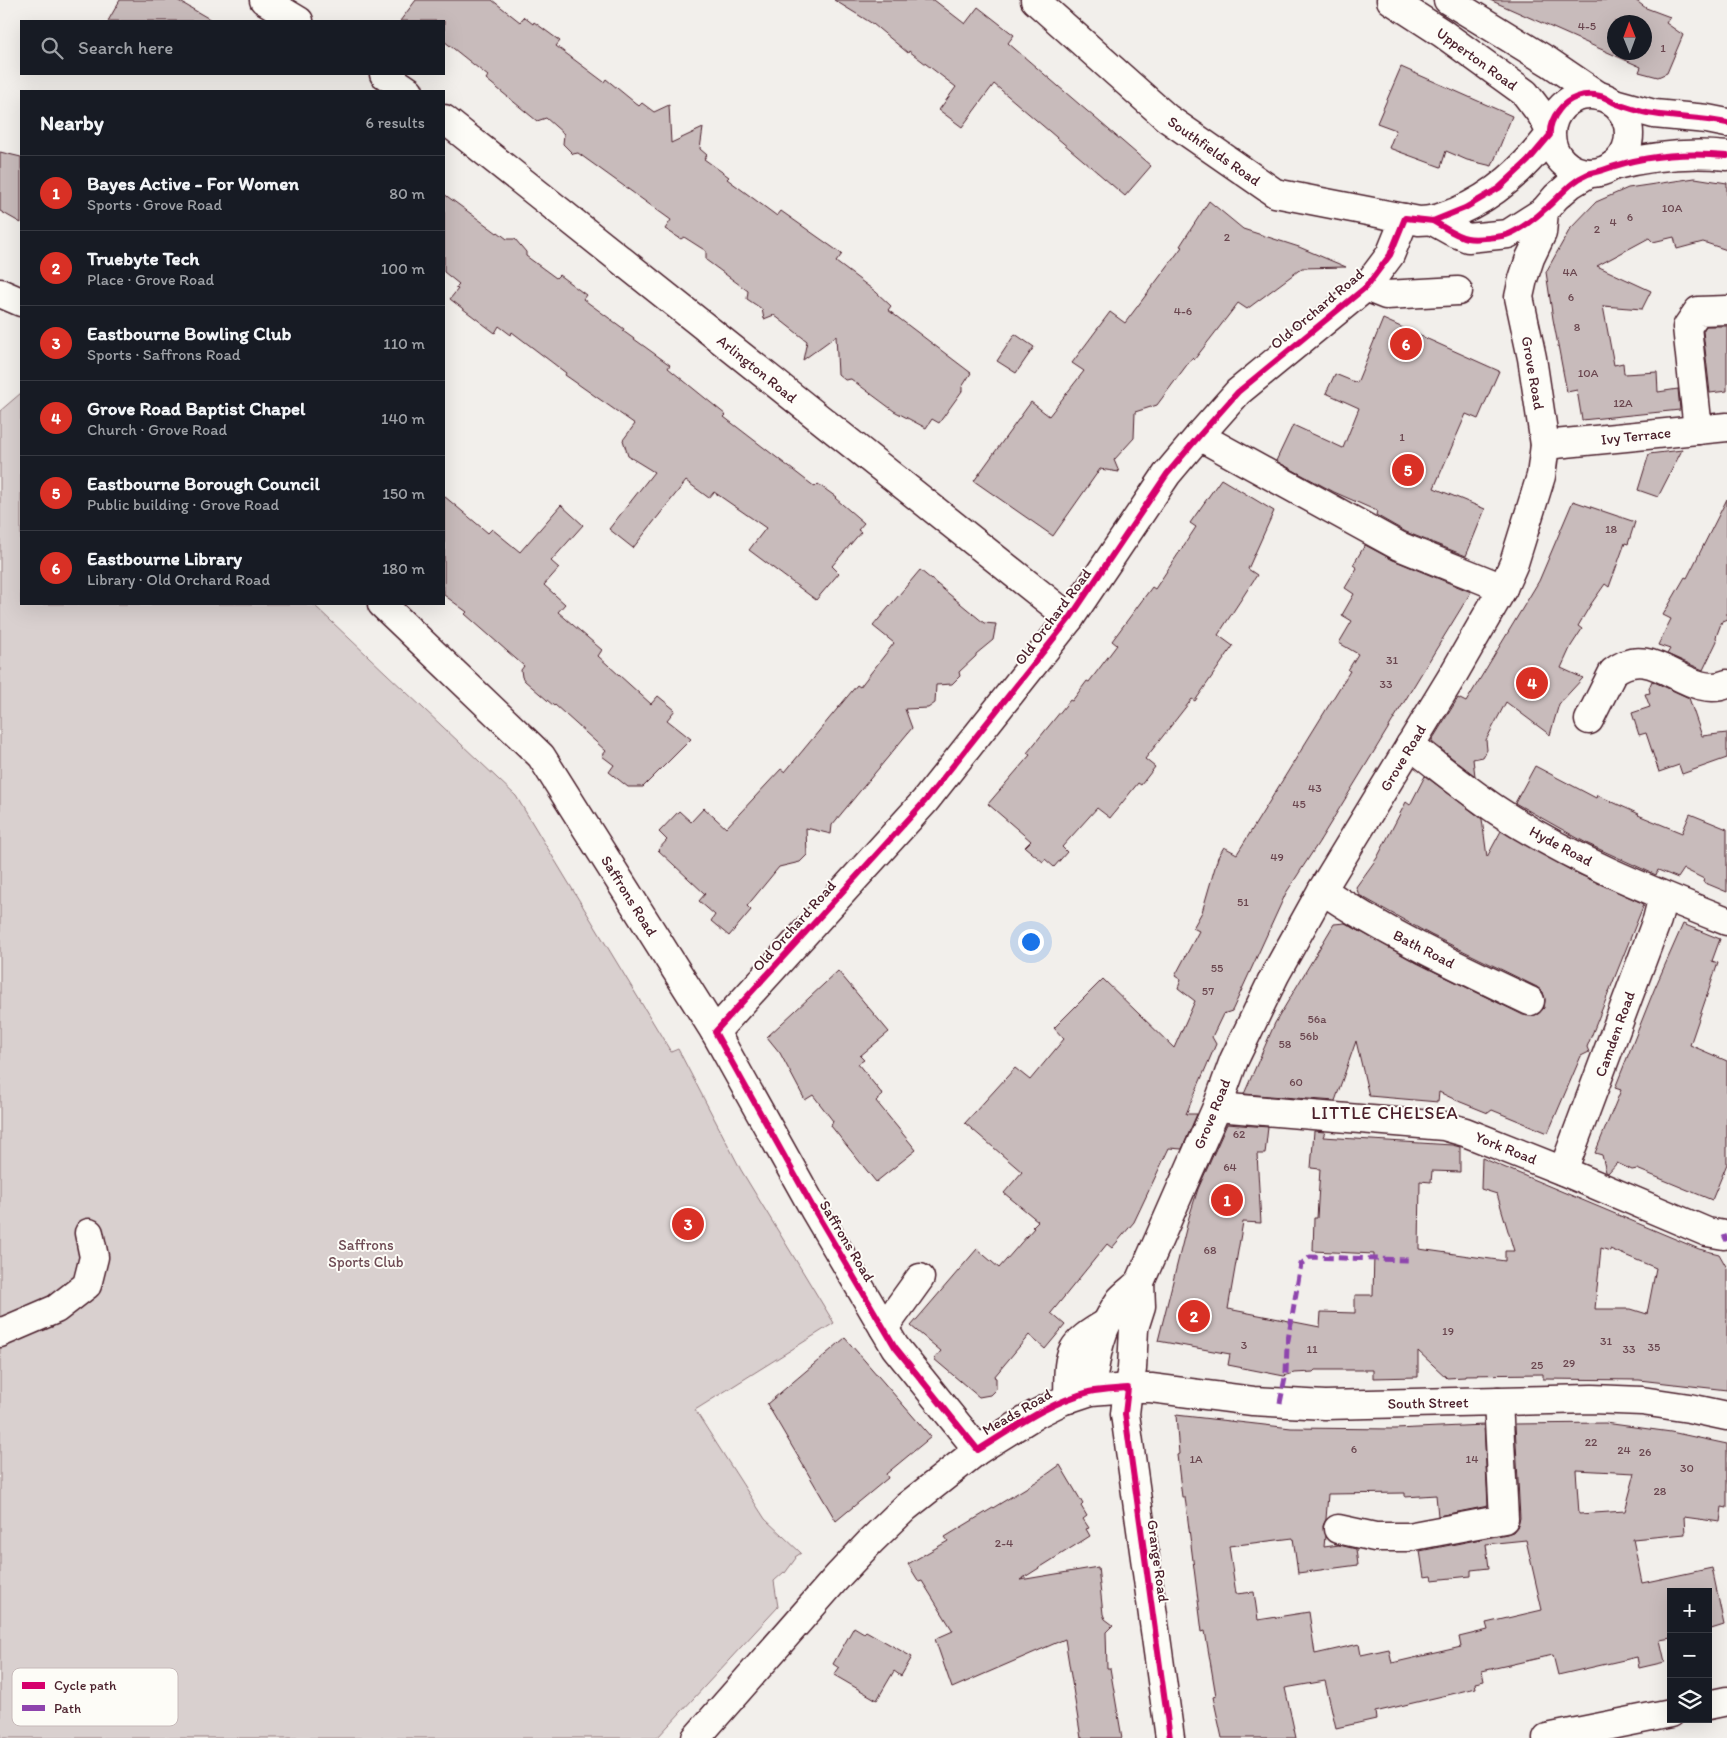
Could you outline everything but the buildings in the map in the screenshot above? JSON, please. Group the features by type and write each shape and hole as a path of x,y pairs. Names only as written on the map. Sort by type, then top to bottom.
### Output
{"street":[{"path":"264,0 297,20"},
{"name":"Southfields Road","path":"1035,0 1167,118 1276,193 1406,218 1433,221 1451,232 1468,238 1487,238 1508,234 1544,211 1571,184 1601,170"},
{"name":"Upperton Road","path":"1391,0 1442,33 1525,93 1542,114 1550,133"},
{"name":"Upperton Road","path":"1448,0 1607,100"},
{"path":"385,75 408,90"},
{"path":"1727,123 1708,119 1654,114 1586,95 1574,98 1563,105 1555,115 1550,133 1555,153 1563,163 1575,170 1601,170 1638,159 1694,153 1727,156"},
{"path":"1601,170 1624,152 1629,135 1628,123 1625,118 1607,100"},
{"name":"Arlington Road","path":"445,120 1070,618"},
{"name":"Southfields Road","path":"1433,221 1465,208 1499,188 1528,161 1550,133"},
{"name":"Grove Road","path":"1079,1395 1107,1323 1121,1300 1140,1282 1216,1107 1234,1060 1275,976 1322,890 1453,675 1503,588 1514,563 1541,476 1545,445 1532,358 1519,297 1522,278 1542,234 1544,211"},
{"name":"Old Orchard Road","path":"715,1032 925,801 1070,618 1168,474 1199,436 1238,392 1366,287 1390,255 1406,218"},
{"path":"1366,287 1386,295 1458,291"},
{"path":"0,293 20,302"},
{"path":"1698,430 1687,327 1698,311 1727,310"},
{"name":"Ivy Terrace","path":"1545,445 1727,427"},
{"path":"1199,436 1399,546 1503,588"},
{"name":"Saffrons Road","path":"383,605 541,756 715,1032 814,1211 895,1346 978,1450"},
{"path":"1589,720 1613,672 1630,663 1642,662 1659,666 1692,683 1707,687 1727,684"},
{"name":"Hyde Road","path":"1410,745 1498,811 1569,853 1664,896 1727,921"},
{"name":"Bath Road","path":"1322,890 1349,908 1434,954 1530,1001"},
{"name":"Camden Road","path":"1563,1171 1657,920 1664,896"},
{"name":"York Road","path":"1216,1107 1444,1126 1465,1132 1563,1171 1707,1232 1726,1235"},
{"path":"0,1333 56,1309 87,1285 94,1257 89,1233"},
{"path":"884,1328 920,1278"},
{"name":"Grove Road","path":"1128,1388 1132,1369 1134,1328 1141,1306 1140,1282"},
{"name":"Meads Road","path":"696,1738 871,1540 906,1507 978,1450 1036,1414 1079,1395 1128,1388"},
{"name":"South Street","path":"1128,1388 1151,1388 1253,1401 1308,1405 1592,1399 1642,1401 1727,1416"},
{"name":"Grange Road","path":"1128,1388 1125,1414 1170,1738"},
{"path":"1338,1529 1375,1537 1408,1537 1504,1519 1498,1401"},
{"path":"1712,1704 1727,1701"},
{"path":"1546,1738 1667,1714"}],"green space":[{"name":"Saffrons Sports Club","path":"20,394 20,605 314,605 516,796 671,1052 678,1049 741,1170 834,1323 695,1410 765,1519 801,1553 795,1557 785,1573 774,1581 778,1607 657,1738 0,1738 0,411"}],"marked path":[{"path":"1724,1235 1727,1241"},
{"path":"1280,1403 1286,1373 1287,1346 1301,1264 1310,1257 1409,1260"}],"cycle path":[{"path":"1170,1738 1125,1414 1128,1388 1094,1391 1059,1403 1045,1409 978,1450 895,1347 815,1211 715,1032 925,801 1070,618 1167,474 1199,436 1238,392 1366,287 1390,255 1405,218 1433,221 1465,208 1499,188 1528,161 1550,135 1552,122 1559,110 1567,102 1577,97 1594,95 1645,113 1727,123"},
{"path":"1433,221 1454,233 1471,239 1506,235 1518,230 1532,220 1581,177 1590,173 1633,161 1664,156 1696,154 1727,156"}],"place":[{"name":"Eastbourne Library","path":"1406,344"},
{"name":"Eastbourne Borough Council","path":"1408,470"},
{"name":"Grove Road Baptist Chapel","path":"1532,683"},
{"name":"Bayes Active - For Women","path":"1227,1200"},
{"name":"Eastbourne Bowling Club","path":"688,1224"},
{"name":"Truebyte Tech","path":"1194,1316"}],"district":[{"name":"LITTLE CHELSEA","path":"1385,1113"}]}
